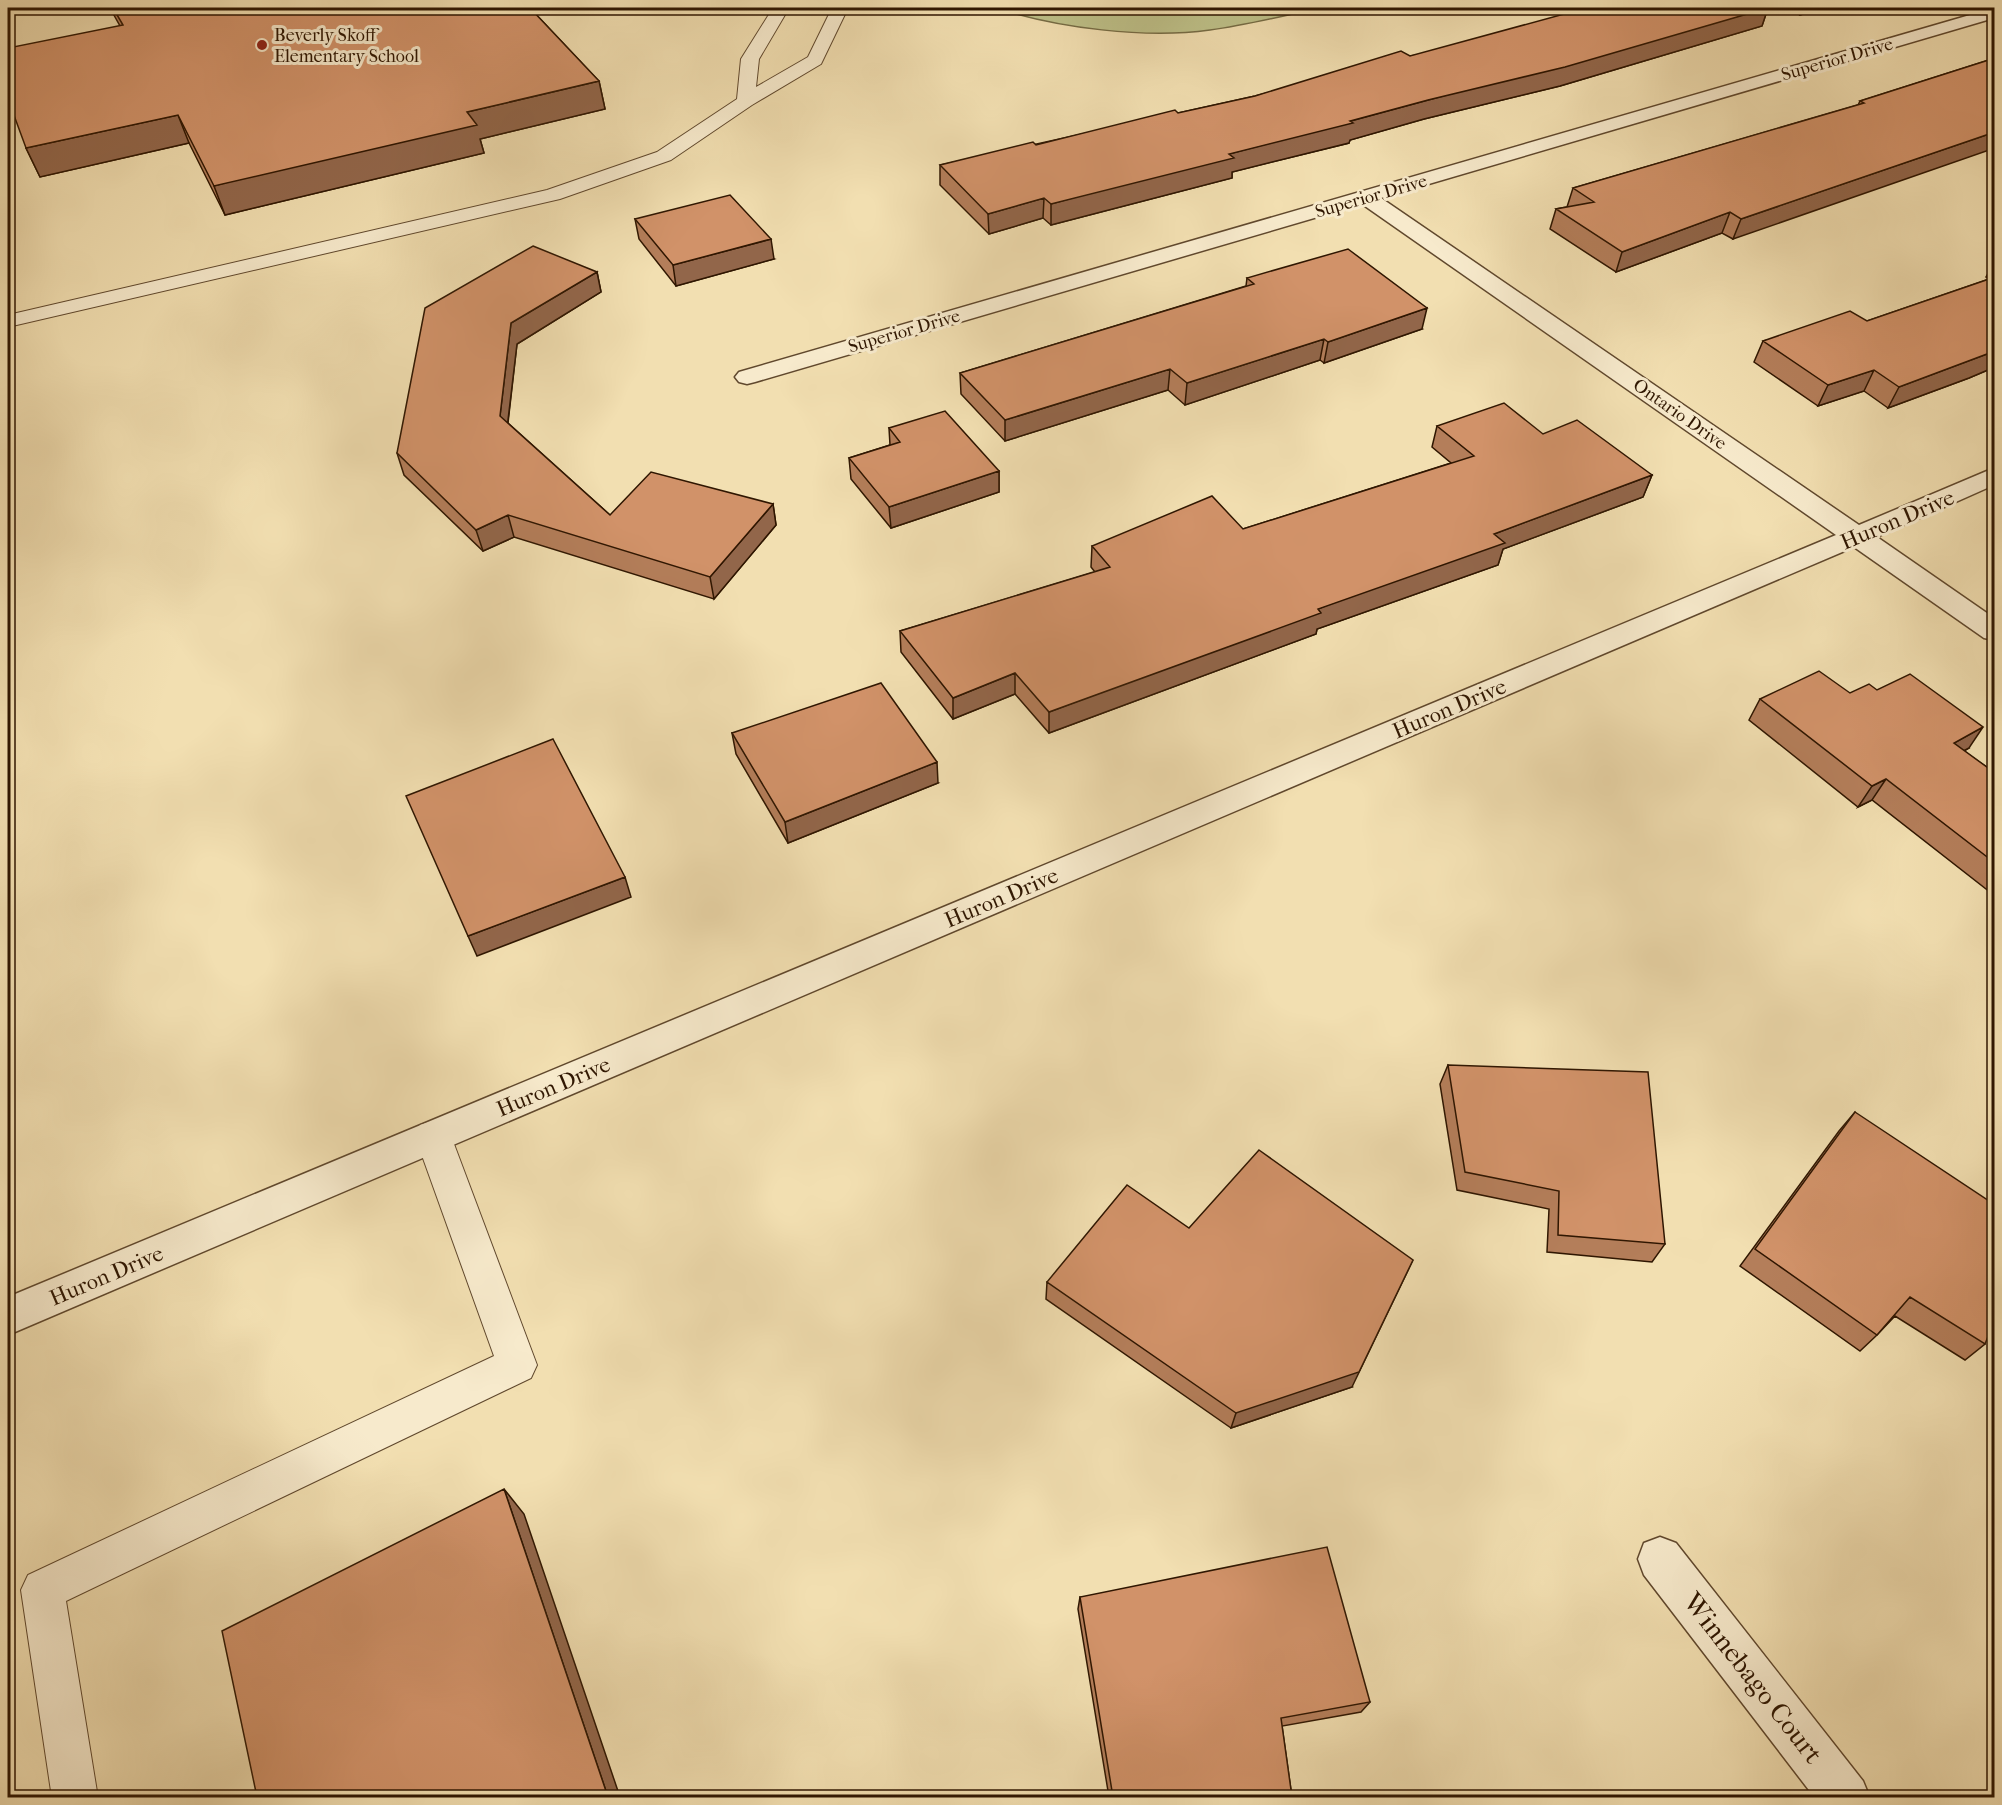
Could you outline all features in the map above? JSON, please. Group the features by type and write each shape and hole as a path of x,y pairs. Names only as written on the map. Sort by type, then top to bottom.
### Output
{"street":[{"name":"Superior Drive","path":"747,377 1995,13"},
{"name":"Ontario Drive","path":"1365,197 1995,631"},
{"name":"Huron Drive","path":"8,1316 1995,476"},
{"name":"Winnebago Court","path":"1660,1559 1846,1797"}],"lane":[{"path":"746,101 750,58 781,8"},
{"path":"9,318 553,195 664,156 746,101 815,60 840,8"},
{"path":"75,1797 43,1590 517,1365 433,1136"}],"green space":[{"path":"996,8 1135,10 1319,8 1224,28 1158,33 1074,26"}],"building":[{"path":"113,8 530,8 599,81 467,112 477,125 214,186 178,115 26,148 8,99 8,48 123,25"},
{"path":"1586,8 1768,8 1565,67 1428,100 1350,121 1353,123 1229,154 1234,158 1051,204 1044,198 988,214 940,165 1033,142 1036,145 1175,110 1178,113 1255,96 1401,51 1410,56"},
{"path":"1995,58 1995,132 1741,219 1730,212 1622,252 1556,209 1594,202 1573,188 1864,103 1860,101"},
{"path":"730,195 771,239 673,265 635,219"},
{"path":"533,246 597,272 511,323 500,416 610,515 651,472 773,504 710,577 508,515 476,530 397,453 425,308"},
{"path":"1348,249 1427,308 1328,342 1324,339 1187,383 1170,369 1005,420 960,373 1254,284 1247,278"},
{"path":"1995,277 1995,351 1899,387 1874,370 1828,385 1763,341 1850,311 1867,321"},
{"path":"1504,403 1543,434 1577,420 1652,475 1494,534 1505,543 1318,609 1321,613 1049,712 1015,673 953,698 900,631 1110,567 1092,546 1212,496 1243,529 1474,456 1437,426"},
{"path":"945,411 999,471 889,507 849,458 900,442 889,428"},
{"path":"1819,671 1850,693 1869,684 1877,690 1910,674 1983,727 1954,743 1995,773 1995,863 1886,779 1872,786 1760,699"},
{"path":"881,683 937,762 785,822 732,733"},
{"path":"553,739 625,877 468,936 406,796"},
{"path":"1448,1065 1648,1072 1665,1244 1558,1235 1559,1191 1465,1172"},
{"path":"1855,1112 1995,1205 1995,1319 1985,1344 1910,1297 1877,1335 1755,1249"},
{"path":"1259,1150 1413,1260 1359,1372 1236,1413 1047,1282 1127,1185 1189,1228"},
{"path":"504,1489 608,1797 257,1797 222,1631"},
{"path":"1327,1547 1370,1702 1281,1718 1292,1797 1113,1797 1080,1597"}],"place":[{"name":"Beverly Skoff Elementary School","path":"262,45"}]}
